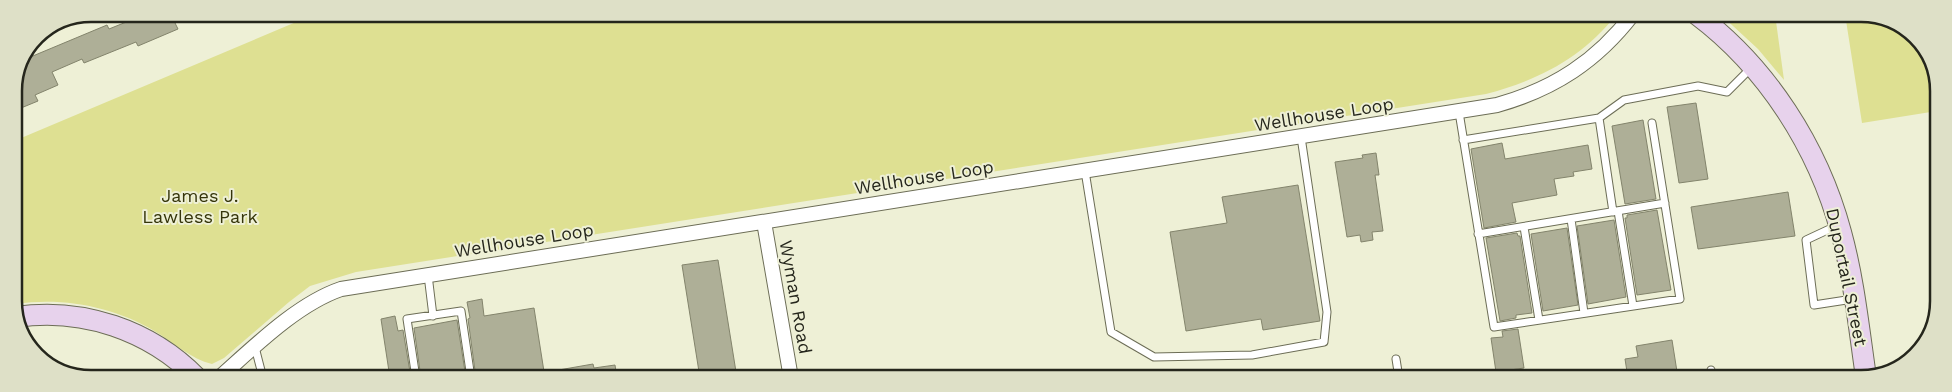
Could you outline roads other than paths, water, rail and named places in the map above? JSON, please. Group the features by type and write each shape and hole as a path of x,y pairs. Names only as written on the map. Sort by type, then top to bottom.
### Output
{"main road":[{"name":"Duportail Street","path":"1705,22 1731,44 1787,111 1807,145 1827,187 1846,254 1865,369"},
{"path":"25,316 70,316 112,326 152,343 188,370"}],"street":[{"name":"Wellhouse Loop","path":"229,370 300,310 328,294 358,285 1497,105 1521,98 1557,81 1582,66 1602,49 1626,22"},
{"name":"Wyman Road","path":"764,222 789,370"}],"lane":[{"path":"1463,140 1599,118 1624,100 1698,86 1727,92 1752,67"},
{"path":"1458,112 1494,327 1680,299 1652,123"},
{"path":"1599,118 1633,306"},
{"path":"1085,171 1111,332 1154,357 1252,355 1324,342 1327,312 1301,137"},
{"path":"1478,234 1665,203"},
{"path":"1571,219 1584,313"},
{"path":"1839,225 1806,240 1814,305 1854,299"},
{"path":"1524,227 1540,320"},
{"path":"428,274 433,316"},
{"path":"415,370 407,319 461,311 470,370"},
{"path":"255,347 261,370"},
{"path":"1396,359 1398,370"}],"park label":[{"name":"James J. Lawless Park","path":"200,205"}]}
